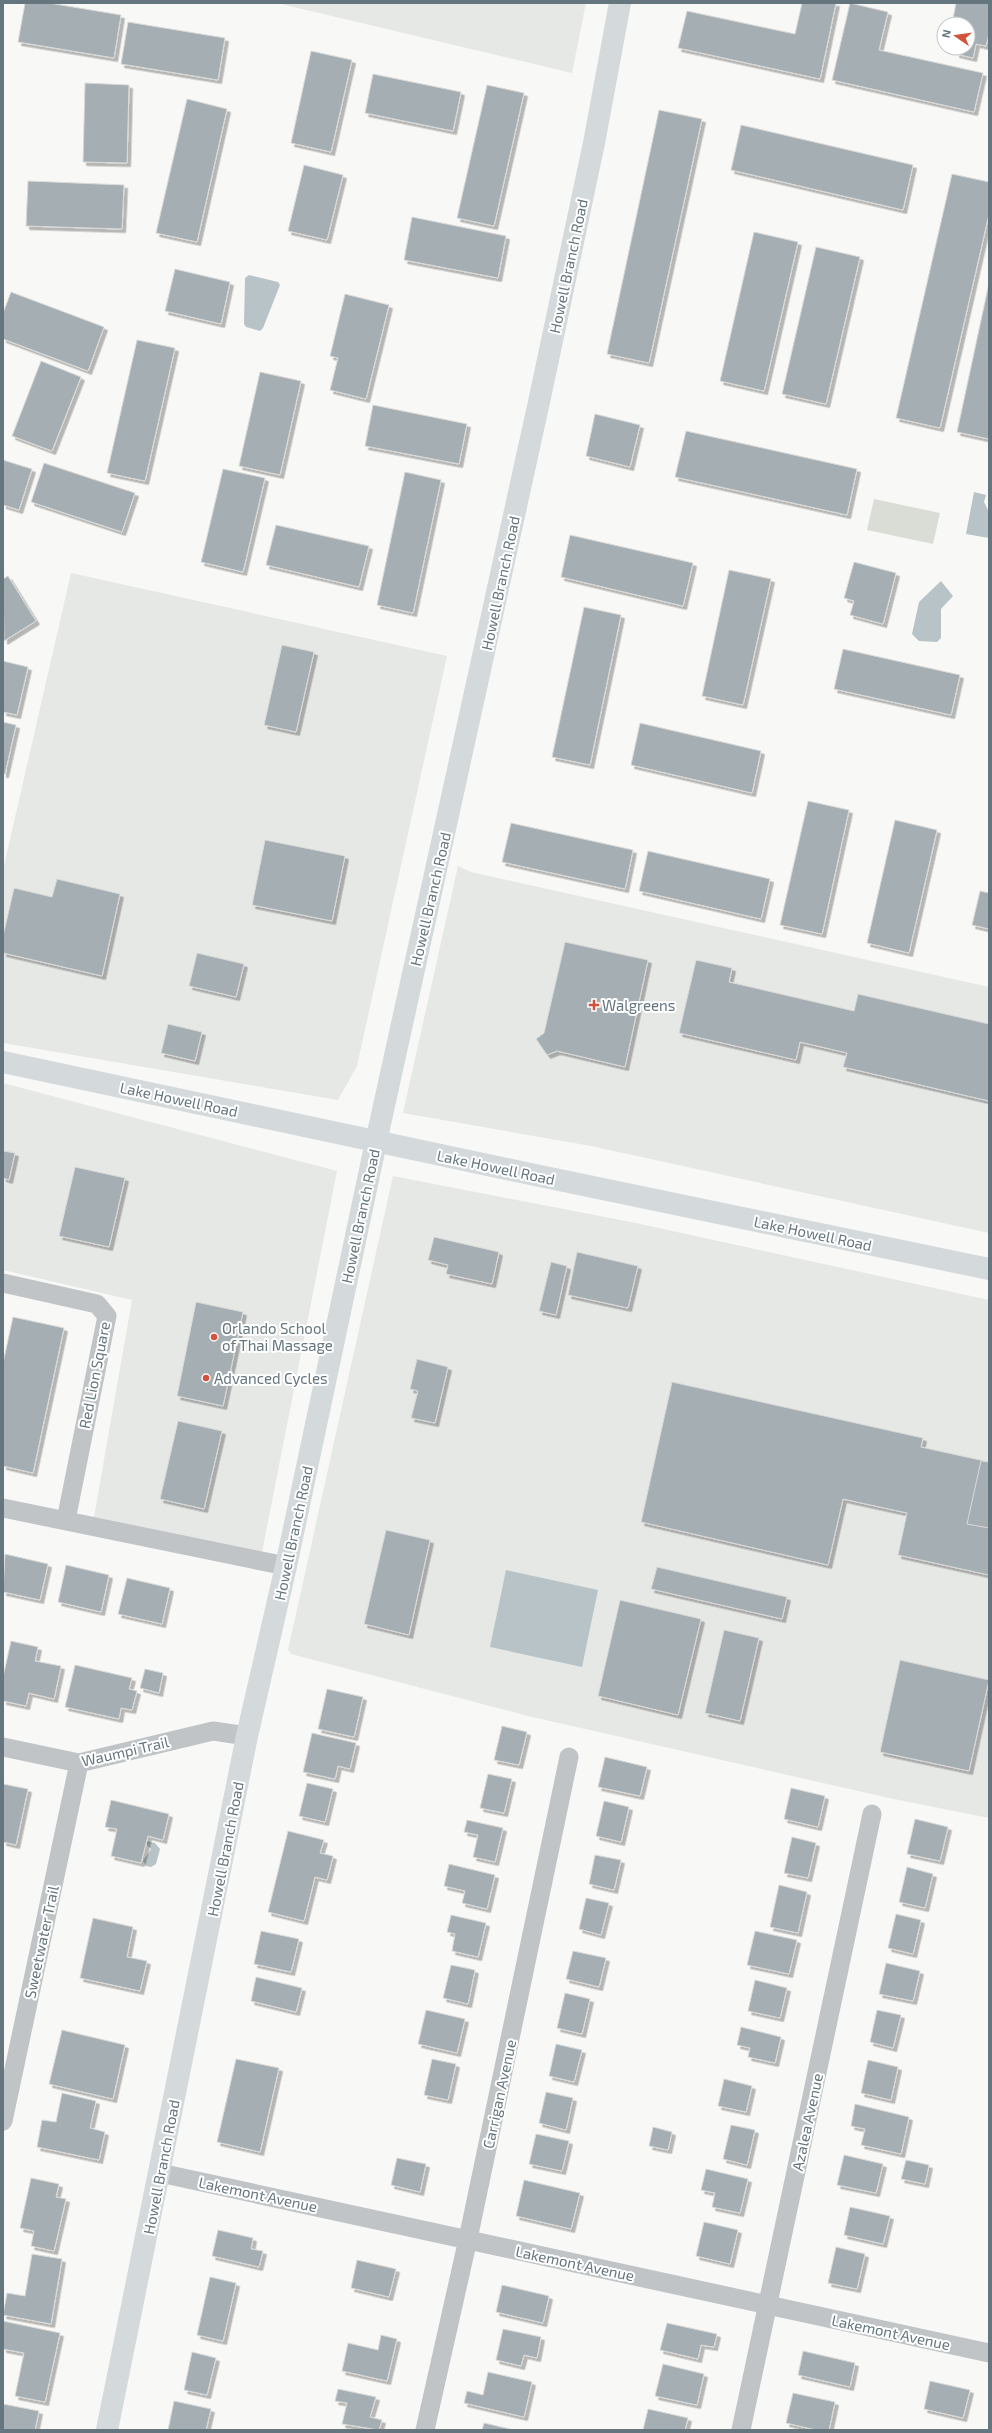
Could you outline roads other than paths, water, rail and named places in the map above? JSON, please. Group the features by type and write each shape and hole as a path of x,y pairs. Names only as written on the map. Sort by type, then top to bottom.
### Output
{"main road":[{"name":"Howell Branch Road","path":"107,2430 247,1736 286,1566 376,1142 539,402 594,143 620,3"},
{"name":"Lake Howell Road","path":"3,1062 376,1142 989,1269"}],"street":[{"name":"Red Lion Square","path":"3,1283 97,1304 107,1316 66,1520"},
{"path":"3,1508 286,1566"},
{"name":"Waumpi Trail","path":"3,1747 79,1763 213,1731 247,1736"},
{"name":"Carrigan Avenue","path":"425,2430 468,2239 569,1757"},
{"name":"Sweetwater Trail","path":"3,2121 79,1763"},
{"name":"Azalea Avenue","path":"741,2430 872,1814"},
{"name":"Lakemont Avenue","path":"160,2173 989,2353"}],"place":[{"name":"Walgreens","path":"594,1005"},
{"name":"Orlando School of Thai Massage","path":"214,1337"},
{"name":"Advanced Cycles","path":"206,1378"}]}
